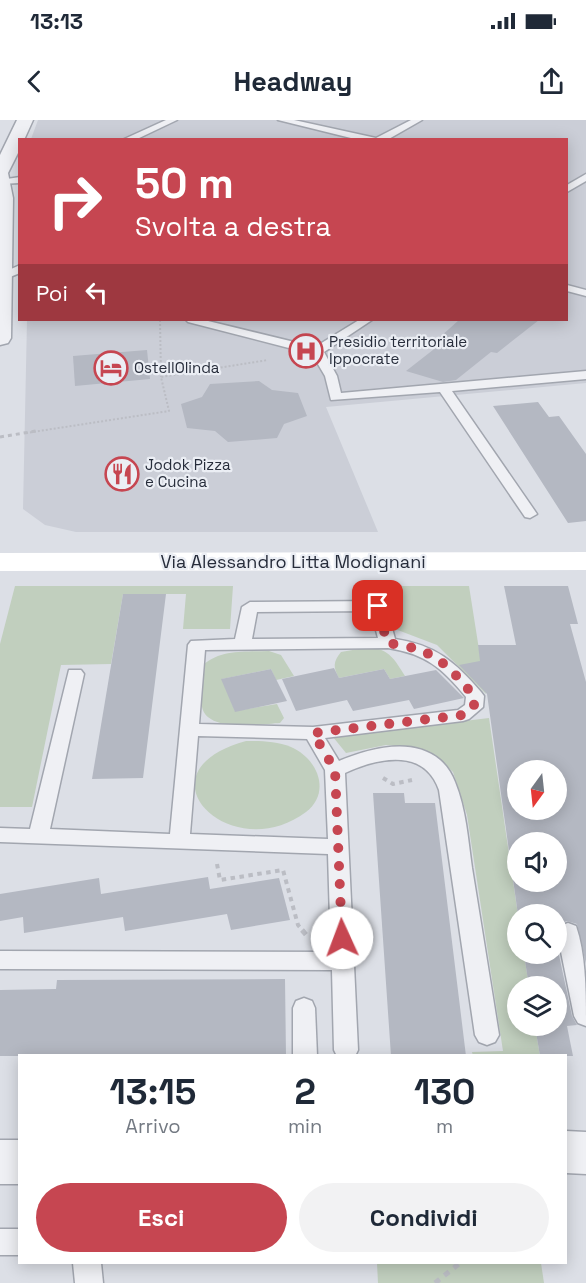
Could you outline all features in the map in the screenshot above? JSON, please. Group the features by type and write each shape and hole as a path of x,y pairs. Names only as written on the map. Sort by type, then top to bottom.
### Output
{"street":[{"path":"0,338 2,224 8,141 25,120"},
{"name":"Via Alessandro Litta Modignani","path":"0,562 586,561"},
{"path":"567,1152 586,1153"},
{"path":"0,1162 18,1162"}],"lane":[{"path":"131,138 173,120"},
{"path":"282,120 364,138"},
{"path":"384,138 418,120"},
{"path":"576,183 586,177"},
{"path":"0,278 18,269"},
{"path":"568,288 586,293"},
{"path":"196,321 317,351 364,321"},
{"path":"317,351 331,376 336,397 586,375"},
{"path":"444,388 530,514"},
{"path":"243,644 250,607 331,606 378,606 387,643"},
{"path":"179,842 197,645 387,643 421,650 448,665 474,696 474,707 463,715 313,733 190,730"},
{"path":"38,837 75,674"},
{"path":"313,733 335,770 338,847 335,961 346,1050"},
{"path":"335,770 368,756 386,752 411,755 430,762 442,774 454,815 487,1035"},
{"path":"0,835 338,847"},
{"path":"568,932 586,1016"},
{"path":"0,960 335,961"},
{"path":"304,1008 305,1054"},
{"path":"0,1242 18,1242"},
{"path":"87,1264 89,1283"}],"path":[{"path":"0,436 169,411 161,377 160,321"},
{"path":"161,377 317,351"},
{"path":"212,843 220,880 283,870 298,925 335,961"},
{"path":"435,1283 459,1264"}],"shaded area":[{"name":"Presidio territoriale Ippocrate","path":"38,120 586,120 586,383 326,407 378,532 76,532 45,525 23,509 27,321 568,321 568,138 31,138"}],"green space":[{"path":"15,586 233,586 230,629 183,629 186,594 123,594 111,664 61,665 32,807 0,807 0,644"},
{"path":"391,586 469,586 486,694 437,645 395,629"},
{"path":"370,647 387,653 405,676 390,679 384,669 339,678 335,665 341,652"},
{"path":"269,651 281,655 294,676 276,680 271,669 222,679 235,711 277,704 284,718 280,723 224,724 206,715 201,702 203,665 226,654"},
{"path":"489,718 507,840 507,892 515,892 516,904 507,904 507,964 526,964 527,976 507,976 507,1036 537,1036 540,1054 472,1054 472,1052 503,1051 467,815 453,772 436,756 413,748 386,745 346,753 333,737"},
{"path":"246,741 285,745 300,752 308,759 318,776 320,786 314,804 306,812 277,826 249,829 224,822 206,809 196,792 197,773 213,755"},
{"path":"377,1264 541,1264 544,1283 378,1283"}],"building":[{"path":"458,321 538,321 497,353 491,352 456,380 443,382 406,371 447,339 440,337"},
{"name":"OstellOlinda","path":"147,350 150,379 75,386 73,356"},
{"path":"259,381 272,390 298,393 307,416 284,424 277,438 228,442 215,431 187,428 181,404 202,397 210,384"},
{"path":"538,402 549,417 559,416 586,454 586,521 568,523 493,406"},
{"path":"504,586 568,586 578,624 570,624 586,682 586,964 577,924 567,921 567,904 516,904 515,892 567,892 567,832 507,832 507,837 487,694 459,665 480,661 478,645 516,645"},
{"path":"123,594 166,594 143,778 92,779"},
{"path":"334,668 339,678 384,669 390,679 436,670 464,698 414,709 409,700 353,711 347,700 296,711 282,679"},
{"path":"271,669 287,701 235,712 221,679"},
{"path":"373,793 404,793 405,803 435,803 466,1054 391,1054"},
{"path":"208,877 210,889 279,878 290,920 231,930 227,914 125,931 123,917 24,933 23,917 0,921 0,894 99,878 101,894"},
{"path":"526,964 561,964 563,976 527,976"},
{"path":"285,979 286,1054 18,1054 18,1056 0,1056 0,990 56,989 57,980"},
{"path":"567,993 572,1016 577,1025 567,1026"},
{"path":"567,1026 573,1056 540,1054 537,1036 567,1036"}],"place":[{"name":"Presidio territoriale Ippocrate","path":"306,351"},
{"name":"OstellOlinda","path":"111,368"},
{"name":"Jodok Pizza e Cucina","path":"122,474"}],"route":[{"path":"342,938 335,770 313,733 463,715 474,707 474,696 448,665 421,650 387,643 378,606"}]}
